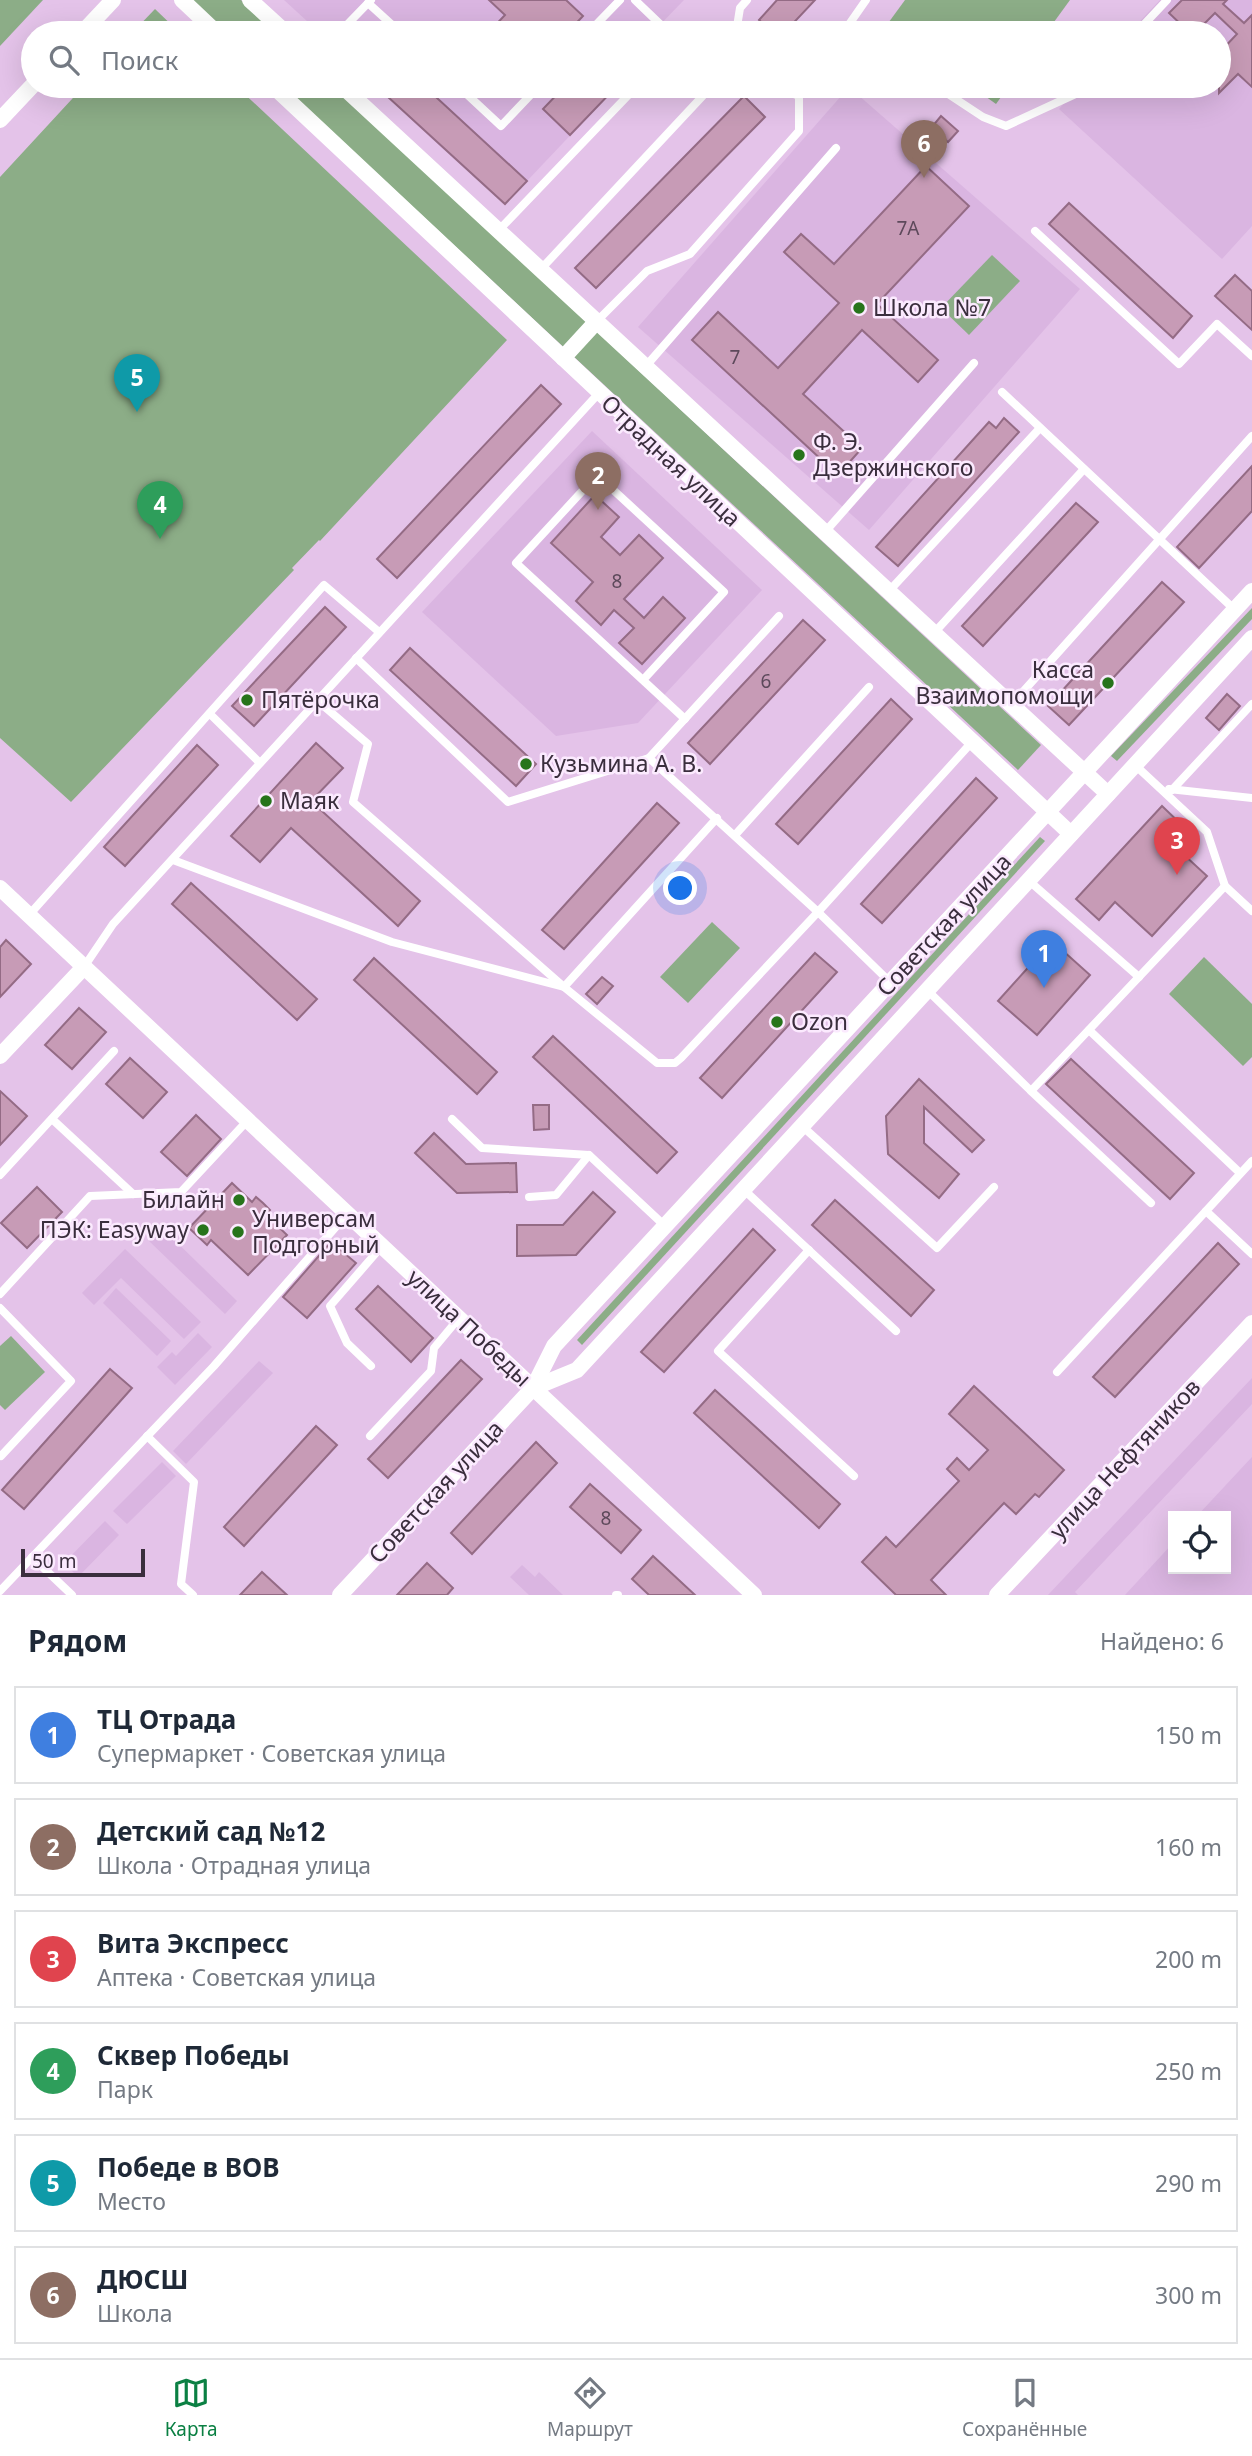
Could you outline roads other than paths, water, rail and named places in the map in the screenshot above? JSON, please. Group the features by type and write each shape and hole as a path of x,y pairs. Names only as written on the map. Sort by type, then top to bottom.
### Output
{"street":[{"path":"93,21 113,0"},
{"path":"182,0 204,21"},
{"path":"250,0 273,21"},
{"path":"0,120 21,98"},
{"name":"Отрадная улица","path":"286,98 1071,834"},
{"path":"355,98 1108,794"},
{"path":"563,358 597,321"},
{"name":"Советская улица","path":"340,1595 533,1388 554,1346 1252,591"},
{"name":"Советская улица","path":"533,1388 577,1370 1252,638"},
{"name":"улица Победы","path":"0,888 754,1595"},
{"path":"0,1056 83,967"},
{"name":"улица Нефтяников","path":"997,1595 1252,1323"}],"lane":[{"path":"600,21 620,0"},
{"path":"635,0 657,21"},
{"path":"738,21 740,8 747,0"},
{"path":"851,21 866,0"},
{"path":"1147,21 1167,0"},
{"path":"351,21 369,1 389,21"},
{"path":"471,98 501,125 527,98"},
{"path":"499,230 626,98"},
{"path":"541,269 701,98"},
{"path":"597,321 647,271 690,254 799,131 799,98"},
{"path":"954,98 983,117 1006,126 1067,98"},
{"path":"646,366 836,148"},
{"path":"1035,231 1179,364 1217,324 1252,356"},
{"path":"825,532 974,363"},
{"path":"1002,392 1235,610"},
{"path":"83,967 113,924 599,394"},
{"path":"890,590 1040,428"},
{"path":"1012,704 1252,436"},
{"path":"934,633 1084,469"},
{"path":"643,680 724,592 597,475 516,563 685,719"},
{"path":"29,915 324,585 379,632"},
{"path":"356,658 508,802 649,758 779,617"},
{"path":"736,834 869,687"},
{"path":"319,702 368,744 353,802 564,987 657,1063 674,1063 681,1058 972,742"},
{"path":"1172,790 1252,704"},
{"path":"210,714 260,763"},
{"path":"649,758 736,834 891,983"},
{"path":"1135,765 1207,832 1225,886 1252,911"},
{"path":"1159,789 1252,798"},
{"path":"564,987 716,818"},
{"path":"173,860 392,942 564,987"},
{"path":"1028,880 1139,977"},
{"path":"1031,1091 1225,886"},
{"path":"928,990 1031,1091 1152,1203"},
{"path":"1090,1030 1240,1174"},
{"path":"0,1175 114,1051"},
{"path":"52,1119 133,1194"},
{"path":"452,1119 482,1148 589,1155 665,1227"},
{"path":"0,1294 90,1196 180,1192 248,1120"},
{"path":"802,1126 937,1248 994,1187"},
{"path":"529,1197 556,1195 589,1155"},
{"path":"1057,1372 1252,1161"},
{"path":"743,1189 896,1331"},
{"path":"1206,1211 1252,1254"},
{"path":"0,1591 214,1366 348,1213"},
{"path":"372,1366 347,1343 330,1306 382,1246"},
{"path":"808,1250 718,1351 853,1476"},
{"path":"0,1308 71,1381 1,1456"},
{"path":"370,1436 431,1371 434,1348 459,1318"},
{"path":"147,1436 194,1482 181,1584 193,1595"},
{"path":"32,1558 72,1595"}],"place":[{"name":"ДЮСШ","path":"924,178"},
{"name":"Школа №7","path":"859,308"},
{"name":"Победе в ВОВ","path":"137,412"},
{"name":"Ф. Э. Дзержинского","path":"799,455"},
{"name":"Детский сад №12","path":"598,510"},
{"name":"Сквер Победы","path":"160,539"},
{"name":"Касса Взаимопомощи","path":"1108,683"},
{"name":"Пятёрочка","path":"247,700"},
{"name":"Кузьмина А. В.","path":"526,764"},
{"name":"Маяк","path":"266,801"},
{"name":"Вита Экспресс","path":"1177,875"},
{"name":"ТЦ Отрада","path":"1044,988"},
{"name":"Ozon","path":"777,1022"},
{"name":"Билайн","path":"239,1200"},
{"name":"ПЭК: Easyway","path":"203,1230"},
{"name":"Универсам Подгорный","path":"238,1232"}]}
